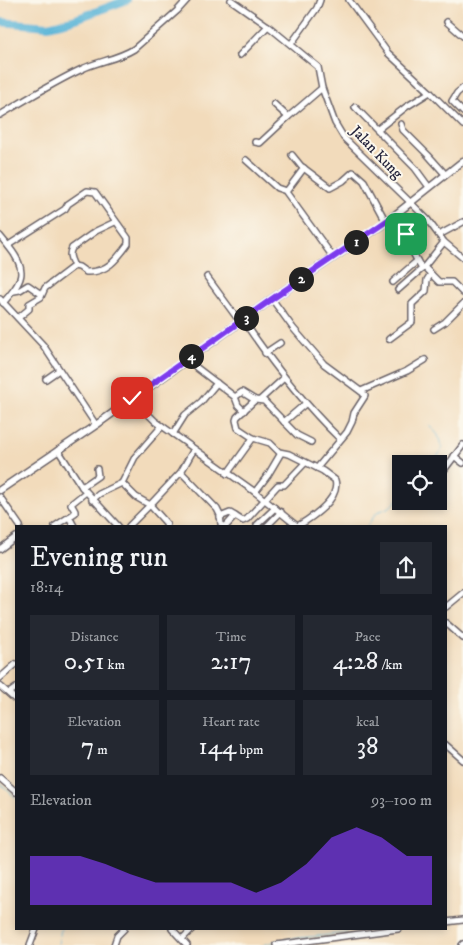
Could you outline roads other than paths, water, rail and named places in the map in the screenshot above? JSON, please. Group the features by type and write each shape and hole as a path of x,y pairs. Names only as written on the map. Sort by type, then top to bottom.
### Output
{"street":[{"path":"0,115 75,72 134,50 178,11 187,0"},
{"name":"Jalan Kung","path":"231,0 268,26 318,67 322,88 335,123 344,138 410,202 444,242"},
{"path":"291,44 317,8 320,0"},
{"path":"349,0 388,53 463,125"},
{"path":"447,22 463,36"},
{"path":"240,55 268,26"},
{"path":"255,142 260,143 322,88"},
{"path":"463,88 452,101 463,112"},
{"path":"378,129 406,107 430,92"},
{"path":"274,104 288,117"},
{"path":"355,107 378,129 429,187"},
{"path":"401,124 403,130 445,174"},
{"path":"292,155 304,168 330,188 355,172 364,182 386,222"},
{"path":"246,160 277,188 286,191 333,257"},
{"path":"0,490 96,425 272,299 386,222 463,161"},
{"path":"286,191 304,168"},
{"path":"9,247 12,242 65,209 68,204 89,190 95,192 129,242 107,268 85,272 79,267 74,266"},
{"path":"394,216 406,234 410,249 423,268 441,282 452,282 463,293"},
{"path":"74,266 70,256 72,248 96,231 115,222"},
{"path":"440,235 463,222"},
{"path":"0,236 16,256 22,272 22,278 14,291 2,301 43,345 96,425"},
{"path":"398,290 423,268 444,242 463,258"},
{"path":"393,282 417,261"},
{"path":"18,318 29,310 28,305 41,297 45,288 74,266"},
{"path":"389,339 412,322 412,304 426,290 427,279 431,274"},
{"path":"207,277 305,404 340,439"},
{"path":"14,291 28,285 41,294"},
{"path":"272,299 293,328 324,364 365,395 365,398 354,414 351,425 317,468"},
{"path":"434,329 445,322 463,304"},
{"path":"265,353 280,343"},
{"path":"188,358 197,368 236,397 238,405 244,411"},
{"path":"361,391 425,360"},
{"path":"46,379 59,370"},
{"path":"284,378 244,411 236,420 238,428 253,438 270,443 281,453 289,454 317,468 335,480 336,488 326,504 318,513 299,525"},
{"path":"173,434 186,415 201,402 217,383"},
{"path":"236,397 242,392 264,401 297,435 311,442"},
{"path":"132,398 162,426 266,500 296,525"},
{"path":"284,422 305,404"},
{"path":"92,500 102,492 122,483 135,457 162,426"},
{"path":"228,474 253,438"},
{"path":"447,466 463,445"},
{"path":"130,525 180,472 194,449"},
{"path":"58,450 92,500 117,525"},
{"path":"255,492 281,453"},
{"path":"454,456 463,463"},
{"path":"220,518 230,513 245,520 266,500 278,485 284,484 305,463"},
{"path":"82,487 98,476 97,469"},
{"path":"180,472 216,508 223,525"},
{"path":"122,483 136,497 150,505 166,525"},
{"path":"57,525 76,512 71,504 86,492"},
{"path":"0,497 19,525"},
{"path":"257,525 275,508"},
{"path":"268,525 281,512"},
{"path":"226,525 235,516"},
{"path":"69,517 73,525"},
{"path":"0,549 15,538"},
{"path":"447,607 463,593"},
{"path":"447,624 463,638"},
{"path":"0,678 15,665"},
{"path":"0,686 15,699"},
{"path":"9,694 15,689"},
{"path":"447,747 463,760"},
{"path":"0,778 15,791"},
{"path":"447,922 463,920"},
{"path":"30,945 36,930"},
{"path":"114,945 117,936 123,930"},
{"path":"173,930 187,945"},
{"path":"182,939 191,930"},
{"path":"276,945 390,930"}],"waterway":[{"path":"0,22 48,26 73,20 127,0"},
{"path":"430,426 438,435 442,449 438,455"},
{"path":"368,525 377,512 392,505"},
{"path":"0,783 15,797"},
{"path":"447,919 463,917"},
{"path":"58,945 61,930"},
{"path":"264,945 280,940 347,933"}]}
